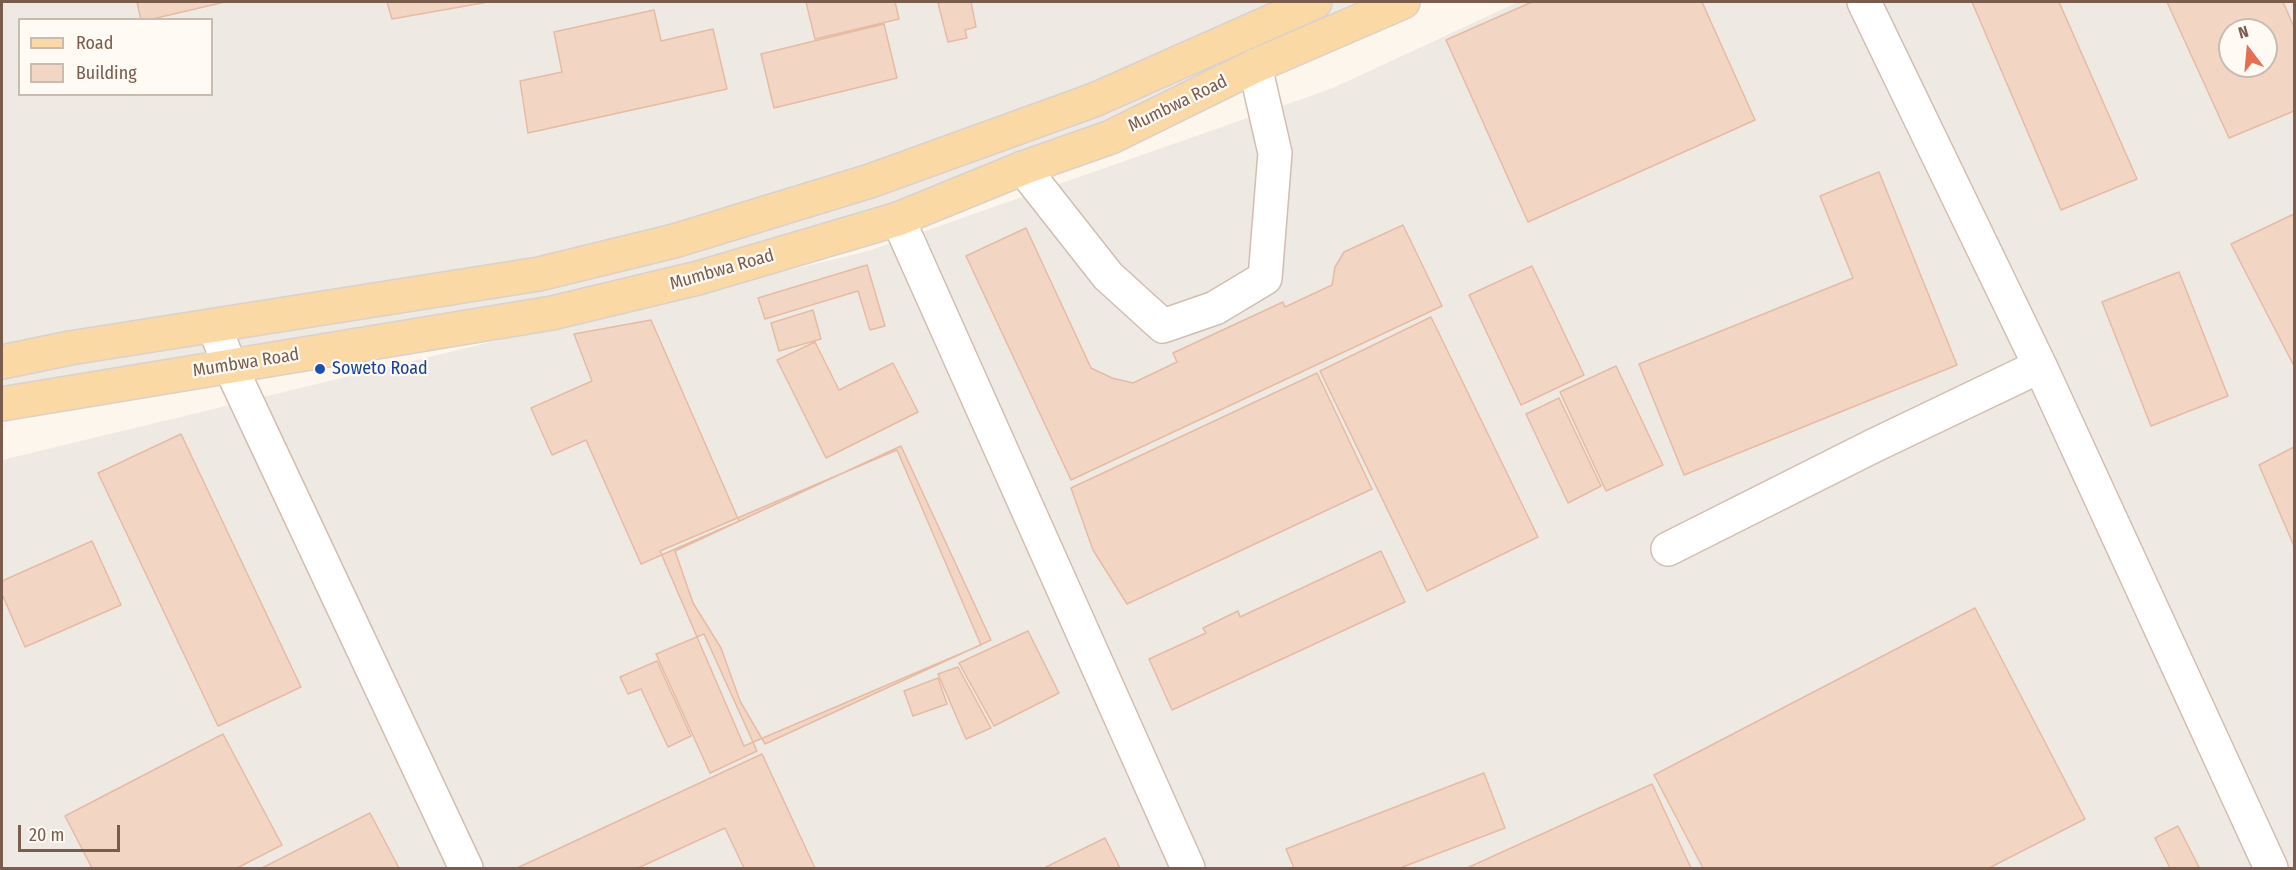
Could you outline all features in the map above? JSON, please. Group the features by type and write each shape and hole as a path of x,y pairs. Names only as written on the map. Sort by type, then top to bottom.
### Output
{"main road":[{"name":"Mumbwa Road","path":"2,362 70,348 539,274 674,241 870,181 1094,100 1315,2"},
{"name":"Mumbwa Road","path":"2,404 552,313 698,278 898,219 1023,168 1111,137 1255,66 1403,2"},
{"path":"1094,100 1111,137"}],"street":[{"path":"1864,2 2040,366 2271,868"},
{"path":"1023,168 1108,276 1163,327 1215,309 1265,278 1275,153 1255,66"},
{"path":"898,219 1188,868"},
{"path":"214,326 230,366 466,868"},
{"path":"1668,549 2040,366"}],"shaded area":[{"path":"2,2 1399,2 898,229 2,413"},
{"path":"1518,2 2294,2 2294,868 2,868 2,460 868,251 1333,88"}],"building":[{"path":"137,2 225,2 157,18 141,18"},
{"path":"387,2 488,2 392,19"},
{"path":"806,2 895,2 899,19 815,39"},
{"path":"971,2 976,27 965,30 967,38 948,42 938,3"},
{"path":"1532,2 1702,2 1755,120 1528,222 1446,40"},
{"path":"1972,2 2059,2 2137,179 2061,210"},
{"path":"2167,2 2283,2 2294,27 2294,111 2229,138"},
{"path":"654,10 661,41 713,29 727,89 528,133 520,81 562,72 554,32"},
{"path":"884,24 897,78 774,108 761,54"},
{"path":"1879,172 1957,365 1684,475 1639,364 1853,278 1820,196"},
{"path":"2294,214 2294,366 2231,244"},
{"path":"1403,225 1442,306 1071,480 966,256 1026,228 1091,368 1112,378 1133,383 1177,362 1173,353 1283,302 1285,307 1332,285 1335,267 1344,252"},
{"path":"867,265 885,326 870,330 858,291 765,319 758,298"},
{"path":"1532,266 1584,375 1521,405 1469,295"},
{"path":"2179,272 2228,396 2151,426 2102,302"},
{"path":"813,310 821,339 779,351 771,323"},
{"path":"1431,317 1538,537 1427,591 1320,371"},
{"path":"651,320 739,521 641,564 586,440 552,455 531,408 592,381 574,334"},
{"path":"815,342 839,390 893,363 918,412 826,458 777,360"},
{"path":"1616,366 1663,465 1606,491 1560,392"},
{"path":"1317,373 1372,489 1127,604 1093,550 1071,488"},
{"path":"1559,398 1601,486 1568,503 1526,414"},
{"path":"181,434 301,687 218,726 98,473"},
{"path":"901,446 991,640 765,744 740,701 721,648 693,603 675,551"},
{"path":"2294,447 2294,546 2259,465"},
{"path":"897,450 981,645 744,746 660,551"},
{"path":"92,541 121,605 25,647 2,594 2,581"},
{"path":"1381,551 1405,602 1172,710 1149,659 1206,633 1203,628 1238,611 1240,617"},
{"path":"1975,608 2085,819 1989,868 1703,868 1654,775"},
{"path":"1028,631 1059,693 994,726 959,663"},
{"path":"704,634 757,751 710,773 656,654"},
{"path":"657,661 691,736 668,747 641,689 628,694 620,677"},
{"path":"958,667 991,728 966,739 938,674"},
{"path":"938,678 947,704 913,716 904,691"},
{"path":"223,734 282,845 237,868 92,868 65,816"},
{"path":"762,754 815,868 744,868 725,828 638,868 517,868"},
{"path":"1484,773 1505,828 1400,868 1294,868 1286,849"},
{"path":"1652,784 1691,868 1467,868"},
{"path":"370,813 399,868 262,868"},
{"path":"2178,826 2199,867 2197,868 2170,868 2155,838"},
{"path":"1105,838 1120,868 1044,868"}],"place":[{"name":"Soweto Road","path":"320,369"}]}
